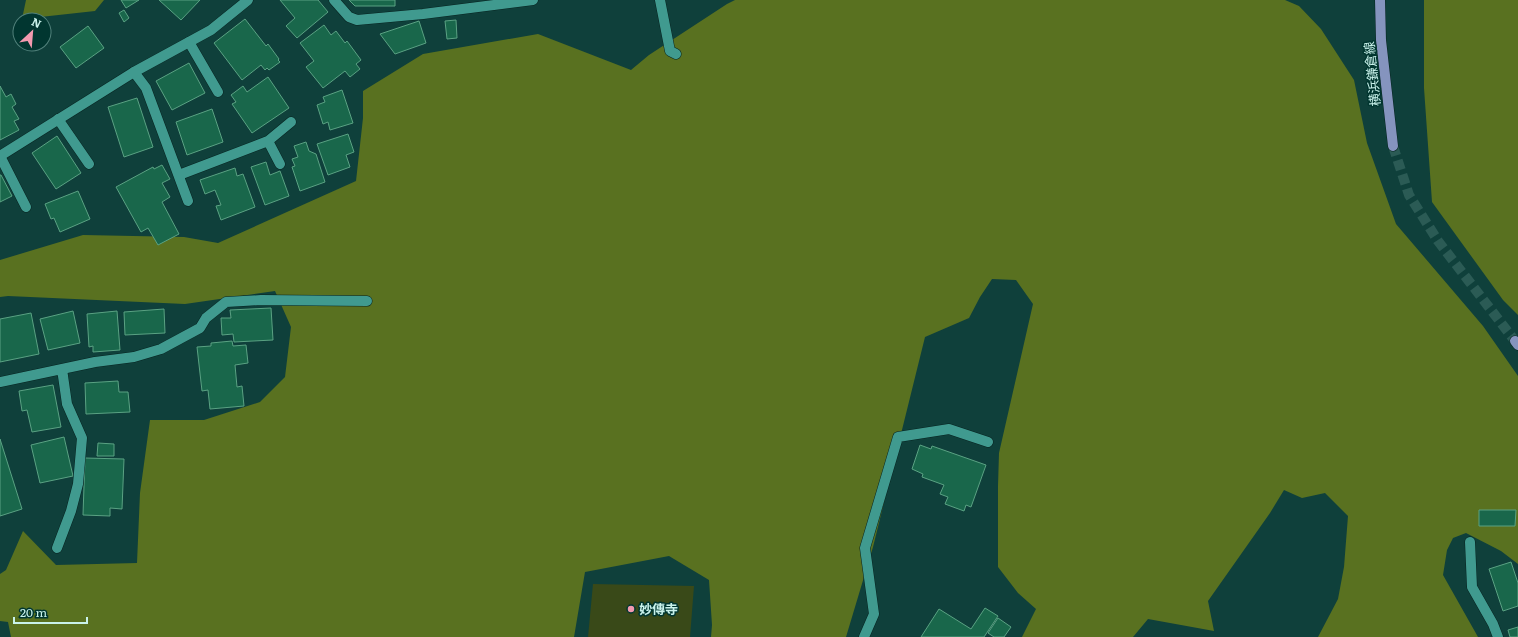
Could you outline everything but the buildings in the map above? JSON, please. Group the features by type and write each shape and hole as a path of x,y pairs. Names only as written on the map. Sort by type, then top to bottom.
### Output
{"main road":[{"name":"横浜鎌倉線","path":"1380,0 1382,40 1393,146"}],"street":[{"path":"26,207 0,156 134,72 211,30 248,0"},
{"path":"334,0 349,17 357,20 423,14 533,0"},
{"path":"660,0 670,50 676,54"},
{"path":"189,42 218,92"},
{"path":"134,72 146,88 188,200"},
{"path":"58,119 89,164"},
{"path":"179,175 268,141 291,122"},
{"path":"268,141 280,164"},
{"path":"0,382 95,362 134,357 161,349 200,328 206,318 226,302 261,300 367,301"},
{"path":"57,548 71,511 78,484 82,438 67,404 62,369"},
{"path":"864,637 874,614 865,548 898,437 949,429 988,442"},
{"path":"1470,542 1472,587 1493,624 1498,637"}],"green space":[{"path":"26,0 104,0 95,11 52,16 52,12 23,12"},
{"path":"735,0 1285,0 1299,6 1321,29 1354,80 1367,143 1396,224 1483,326 1518,376 1518,564 1501,551 1466,533 1453,538 1447,550 1443,575 1478,637 1318,637 1338,599 1344,567 1348,516 1325,493 1302,498 1284,490 1270,513 1208,601 1214,631 1148,619 1133,637 1022,637 1036,609 1018,593 998,567 999,453 1033,304 1016,280 992,279 969,318 925,337 873,547 846,637 711,637 712,625 709,580 669,556 585,572 574,637 11,637 8,622 0,621 0,574 6,570 23,531 56,565 137,563 140,493 150,420 204,420 260,402 285,377 291,327 275,291 185,304 8,296 0,297 0,260 83,235 184,237 218,243 356,181 363,118 363,91 423,54 538,34 631,70 649,55"},
{"path":"1424,0 1518,0 1518,315 1503,300 1432,202 1424,88"},
{"name":"妙傳寺","path":"593,584 694,586 690,637 588,637"}],"tunnel":[{"path":"1393,146 1409,195 1438,241 1515,341"}],"place":[{"name":"妙傳寺","path":"631,609"}]}
